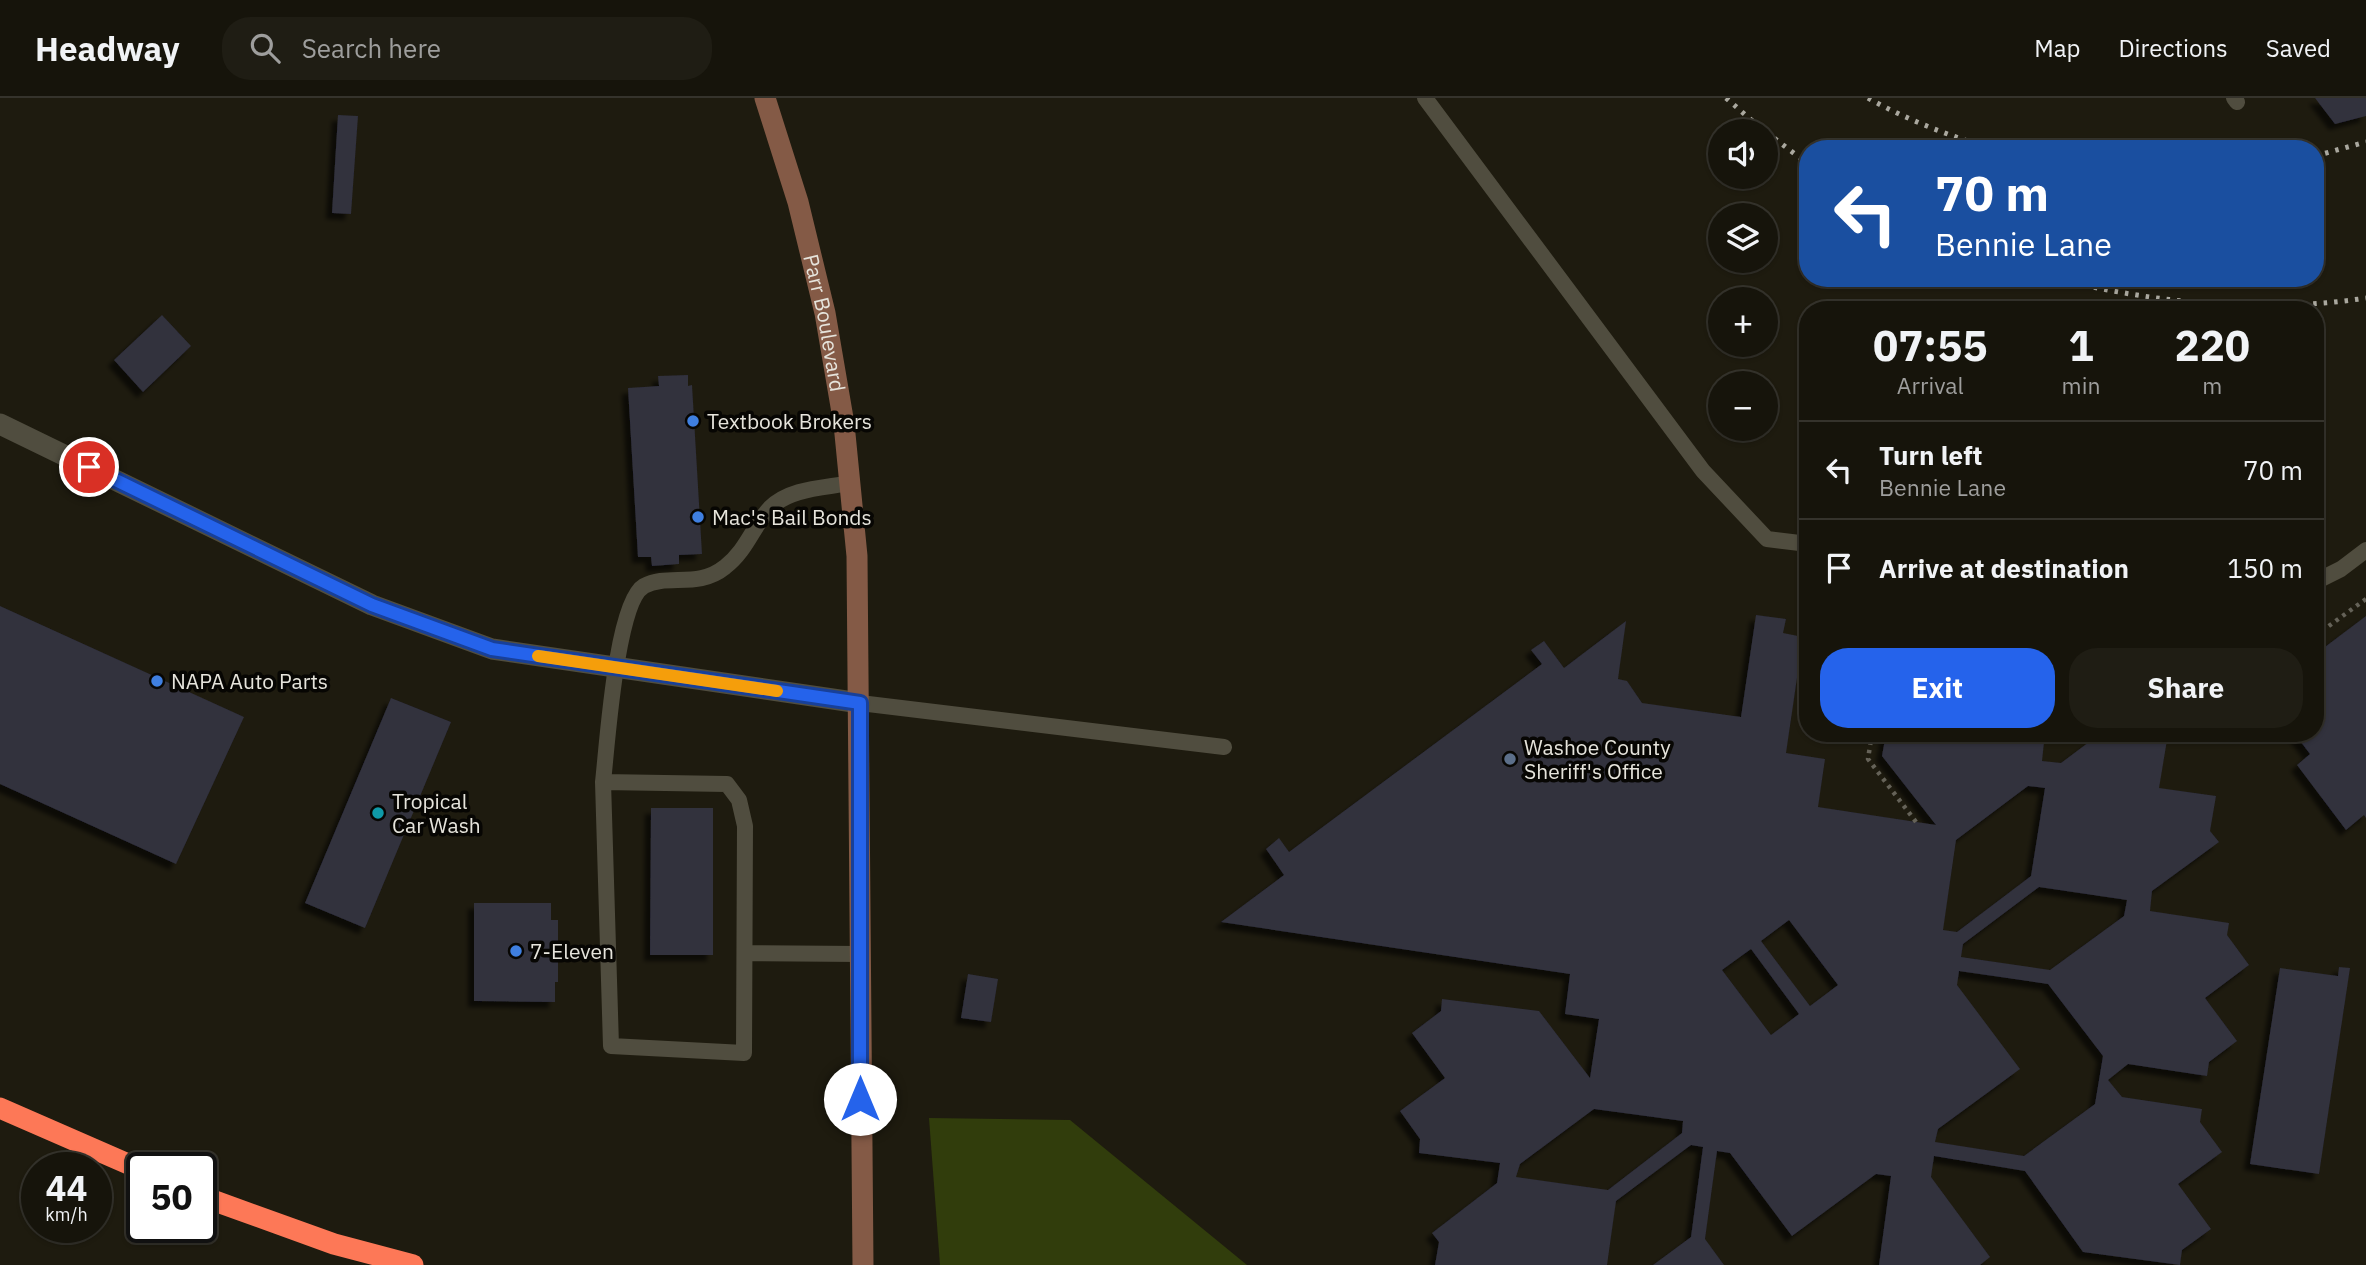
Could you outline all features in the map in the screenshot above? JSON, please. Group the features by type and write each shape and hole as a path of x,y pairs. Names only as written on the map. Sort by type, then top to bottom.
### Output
{"highway":[{"path":"0,1108 126,1163"},
{"path":"217,1202 334,1244 413,1265"}],"main road":[{"name":"Parr Boulevard","path":"765,98 798,202 825,313 844,424 857,556 863,1265"}],"street":[{"path":"0,424 379,608 492,649 860,703"}],"lane":[{"path":"1425,98 1703,471 1767,539 1799,543"},
{"path":"603,782 727,784 739,800 746,826 744,1053 611,1045 603,782 615,667 629,609 644,586 700,580 723,569 743,552 770,509 789,495 850,483"},
{"path":"2324,578 2341,569 2366,550"},
{"path":"860,703 1224,747"},
{"path":"746,953 860,954"}],"path":[{"path":"2324,629 2366,599"},
{"path":"1871,742 1868,759 1916,822"}],"green space":[{"path":"929,1118 1070,1120 1247,1265 940,1265"}],"building":[{"path":"2315,98 2366,98 2366,116 2335,124"},
{"path":"338,115 358,116 351,214 332,213"},
{"path":"162,315 191,346 143,392 114,360"},
{"path":"688,375 688,386 692,385 702,554 679,555 679,564 652,566 651,557 638,557 628,388 659,386 658,376"},
{"path":"0,606 244,717 176,864 0,784"},
{"path":"1756,615 1786,619 1783,633 1799,636 1799,664 1786,753 1825,759 1818,807 1936,825 1882,756 1884,742 2044,742 2042,761 2061,763 2089,742 2167,742 2159,788 2216,796 2210,831 2219,842 2152,891 2150,911 2229,923 2227,935 2249,965 2205,998 2237,1041 2209,1062 2207,1076 2128,1064 2108,1080 2122,1097 2202,1109 2200,1122 2222,1152 2178,1184 2211,1229 2182,1250 2180,1265 2083,1252 2025,1171 1934,1156 1931,1177 1990,1257 1980,1265 1879,1265 1891,1176 1876,1174 1792,1236 1730,1153 1717,1151 1705,1239 1724,1265 1653,1265 1691,1237 1703,1147 1691,1145 1616,1201 1607,1265 1435,1265 1439,1242 1432,1233 1497,1183 1500,1163 1419,1153 1420,1139 1400,1111 1445,1078 1412,1033 1441,1011 1442,999 1539,1011 1590,1078 1599,1019 1565,1014 1570,974 1221,922 1284,875 1266,849 1279,838 1289,852 1542,664 1531,650 1544,641 1564,668 1626,621 1618,679 1627,681 1642,703 1741,717","holes":["2028,786 2045,788 2031,876 1957,932 1943,930 1956,840","2039,887 2127,900 2124,916 2050,970 1961,957 1963,944","1789,920 1838,985 1810,1006 1761,941","1751,949 1799,1014 1771,1035 1722,970","1959,971 2048,984 2103,1056 2095,1104 2024,1156 1935,1142 1938,1129 2020,1069 1957,985","1594,1109 1683,1121 1682,1133 1608,1190 1516,1177 1520,1164"]},
{"path":"2366,616 2366,818 2364,815 2346,830 2297,765 2310,754 2301,742 2324,742 2324,648"},
{"name":"Tropical Car Wash","path":"391,698 451,722 365,928 305,903"},
{"path":"651,808 713,808 713,955 650,955"},
{"name":"7-Eleven","path":"474,903 551,903 551,920 558,920 558,982 555,982 555,1002 474,1001"},
{"path":"2339,967 2350,968 2319,1174 2250,1164 2280,968 2338,976"},
{"path":"968,974 998,979 991,1022 961,1018"}],"railway":[{"path":"1726,98 1750,119"},
{"path":"1868,98 1929,127 1964,140"},
{"path":"1778,141 1799,157"},
{"path":"2324,154 2366,142"},
{"path":"2091,287 2182,301"},
{"path":"2324,303 2366,298"}],"slow traffic":[{"path":"538,656 777,691"}],"place":[{"name":"Textbook Brokers","path":"693,421"},
{"name":"Mac's Bail Bonds","path":"698,517"},
{"name":"NAPA Auto Parts","path":"157,681"},
{"name":"Washoe County Sheriff's Office","path":"1510,759"},
{"name":"Tropical Car Wash","path":"378,813"},
{"name":"7-Eleven","path":"516,951"}],"route":[{"path":"89,467 372,605 492,649 860,703 860,1099"}]}
